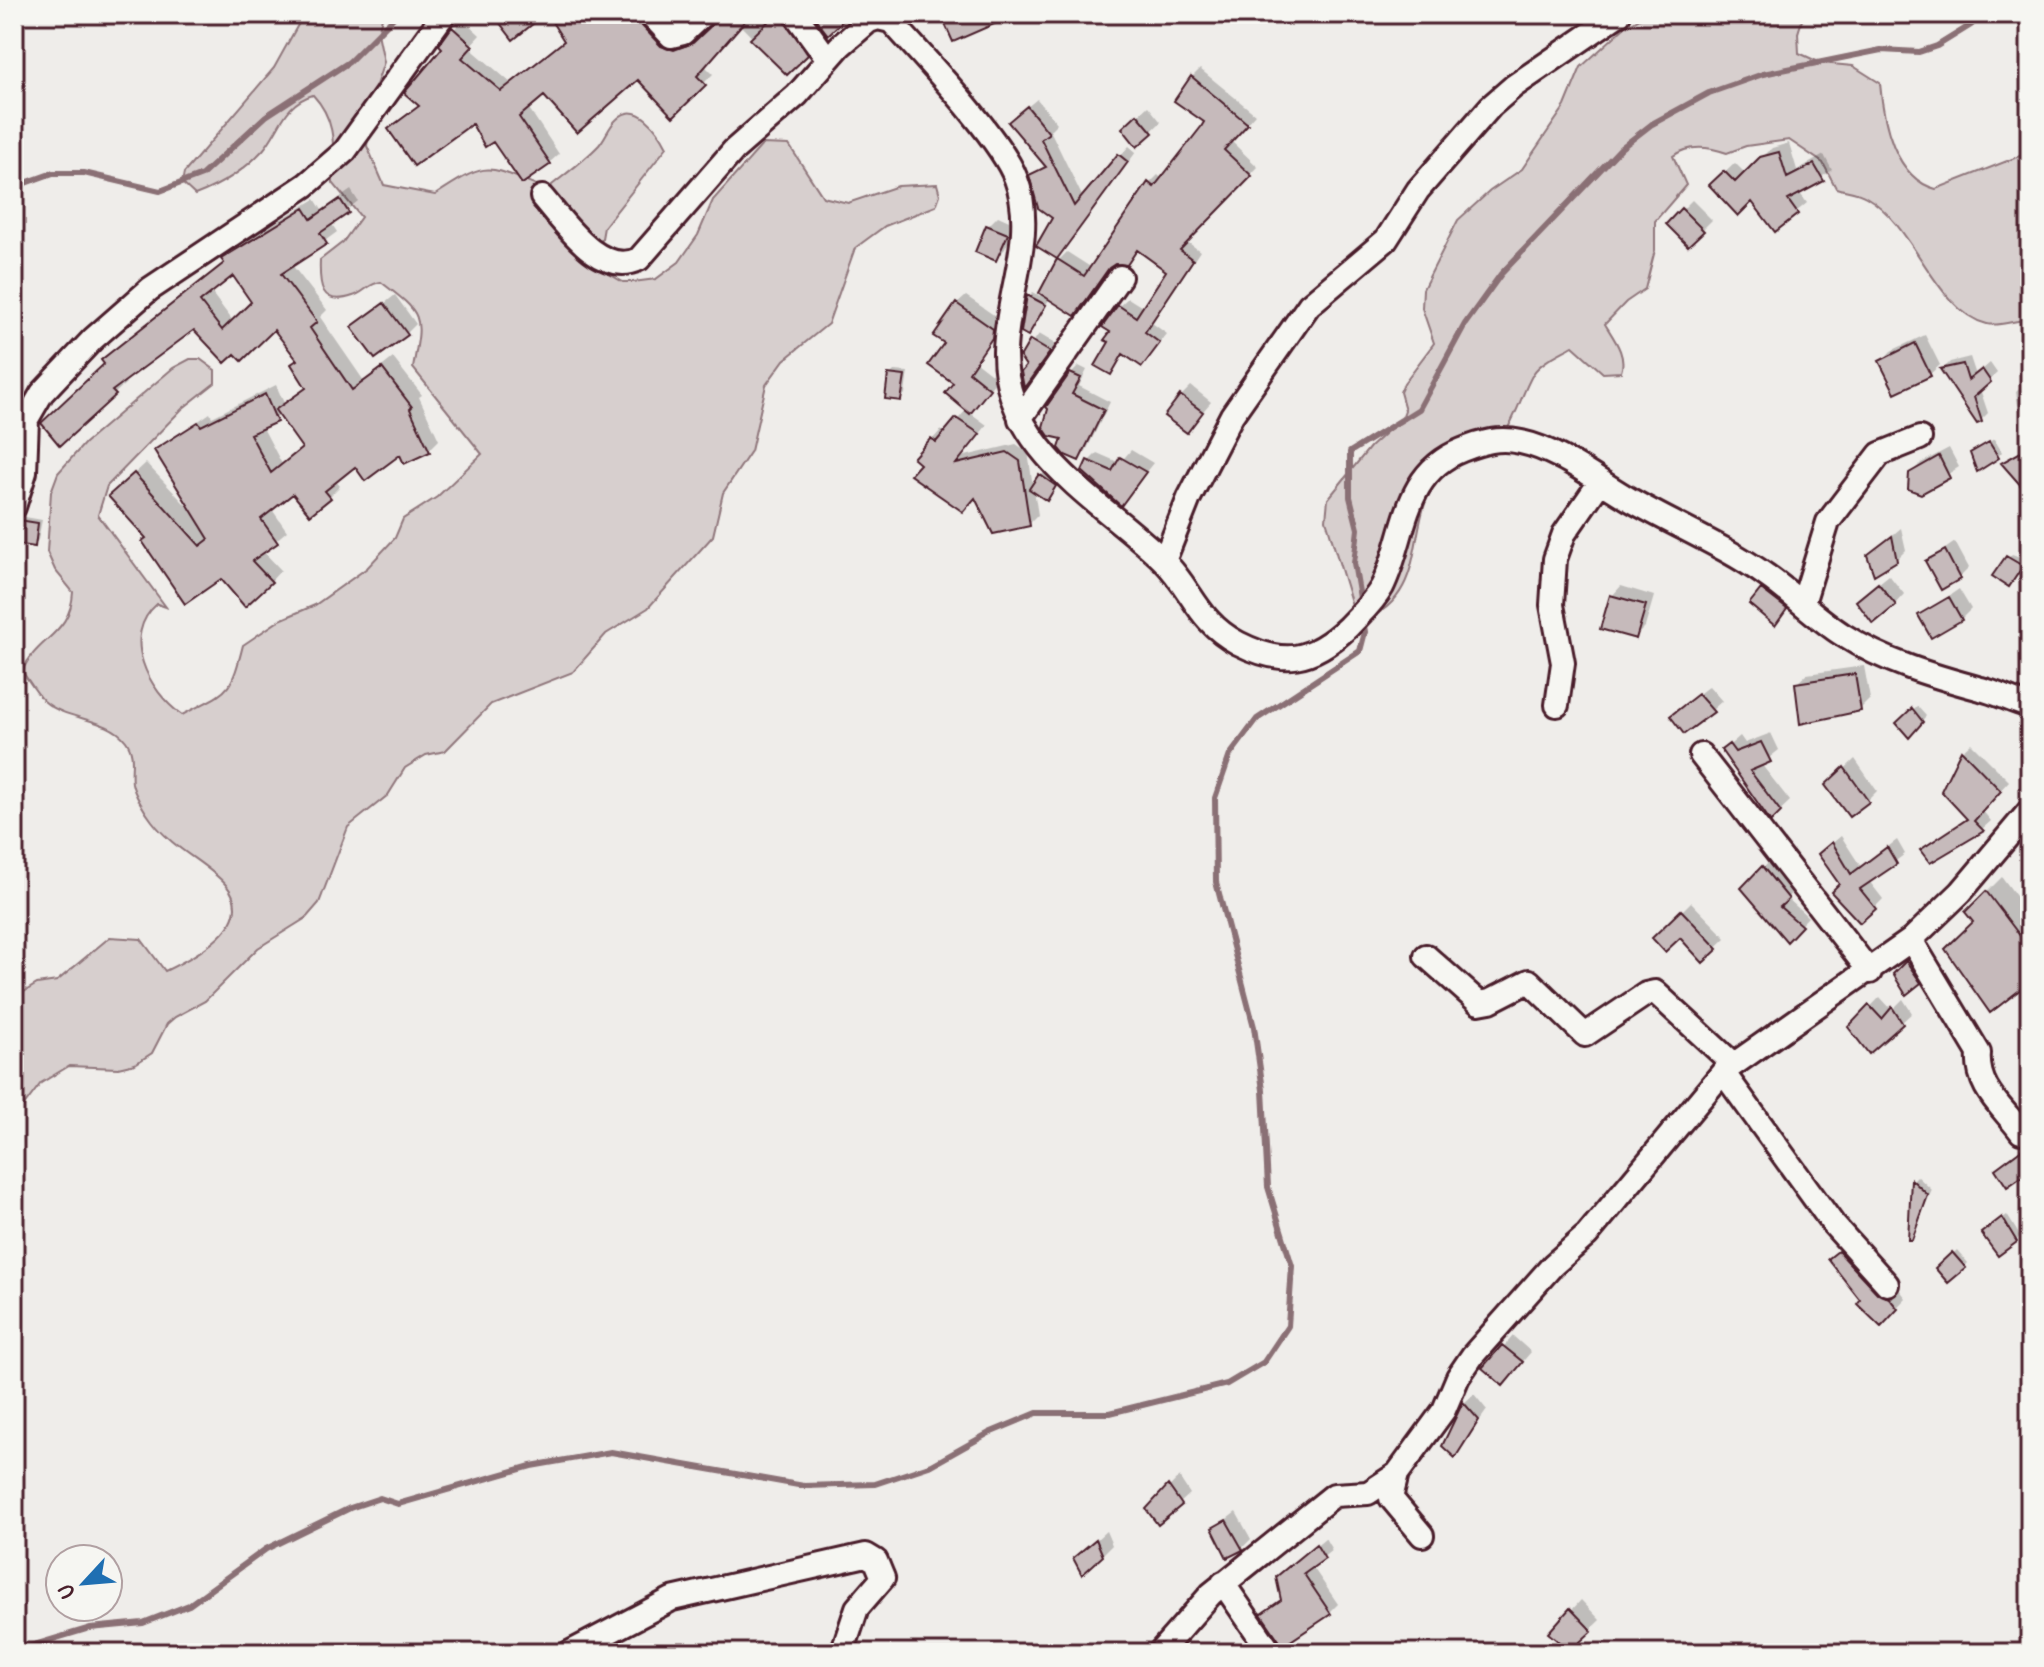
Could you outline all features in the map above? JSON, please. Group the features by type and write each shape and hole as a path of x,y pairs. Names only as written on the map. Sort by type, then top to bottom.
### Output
{"street":[{"path":"14,507 25,472 27,419 42,393 93,339 150,289 306,185 345,151 444,14"},
{"path":"650,14 671,36 683,33 703,14"},
{"path":"795,14 828,59"},
{"path":"1164,561 1189,498 1232,415 1309,305 1386,240 1432,171 1499,99 1619,14"},
{"path":"542,197 577,238 608,261 630,263 667,231 734,150 797,95 828,59 869,21 890,18 990,137 1016,178 1022,243 1005,354 1010,388 1020,419 1035,443 1086,496 1164,561 1216,631 1259,653 1281,659 1299,657 1327,646 1370,605 1390,566 1417,484 1432,467 1455,452 1497,439 1542,448 1766,575 1841,634 1868,650 1935,677 2030,706"},
{"path":"1020,419 1120,277"},
{"path":"1803,603 1828,522 1880,454 1920,438"},
{"path":"1557,705 1563,663 1552,605 1555,559 1564,534 1600,482"},
{"path":"1701,755 1766,843 1870,972"},
{"path":"1159,1653 1223,1583 1334,1495 1368,1493 1397,1474 1444,1410 1458,1377 1473,1355 1553,1265 1587,1235 1728,1068 1870,972 1911,940 1961,892 2030,810"},
{"path":"1911,940 1979,1053 1979,1070 1984,1087 2021,1132"},
{"path":"1426,956 1479,1003 1490,1001 1529,981 1585,1035 1646,994 1655,992 1728,1068 1833,1224 1887,1284"},
{"path":"1397,1474 1391,1498 1422,1535"},
{"path":"569,1653 672,1599 866,1555 876,1561 883,1578 857,1608 842,1653"},
{"path":"1223,1583 1271,1653"}],"shaded area":[{"path":"304,14 383,14 378,33 384,62 374,91 367,146 384,185 435,195 468,175 489,170 500,171 547,189 593,151 617,119 632,113 646,120 667,147 604,227 597,267 623,282 656,279 679,262 698,235 713,200 763,144 789,145 823,197 848,203 898,186 937,184 940,195 936,206 885,226 855,248 828,324 784,360 766,385 751,451 723,493 713,536 648,608 606,634 573,672 491,704 445,751 426,755 405,768 388,795 348,827 319,903 306,918 258,948 205,1001 167,1024 152,1053 135,1064 118,1068 69,1066 41,1083 14,1119 14,998 37,984 57,981 110,937 141,939 165,971 191,958 218,938 234,913 234,899 226,885 170,840 143,808 132,783 132,756 126,741 109,727 64,712 44,701 22,671 36,650 60,626 71,606 73,592 55,570 47,552 51,492 58,473 85,443 173,368 190,359 200,359 215,370 215,383 182,409 107,486 98,515 166,607 157,604 146,617 140,647 149,678 182,715 225,690 234,674 243,645 280,620 315,605 367,568 395,538 403,519 437,497 482,454 413,368 419,326 406,302 381,282 342,299 328,296 321,285 320,260 343,242 361,217 333,183 330,126 327,115 313,95 295,104 263,150 232,177 195,195 182,183 184,173 274,68"},
{"path":"1646,14 1820,14 1802,20 1798,33 1799,53 1821,63 1853,66 1880,83 1893,146 1910,173 1936,189 2030,152 2030,320 1992,325 1969,316 1953,303 1883,210 1863,195 1836,188 1823,163 1789,140 1746,146 1727,153 1700,148 1679,152 1673,156 1686,185 1655,221 1655,250 1645,289 1626,302 1605,324 1621,353 1621,372 1603,373 1573,346 1536,370 1498,441 1484,453 1452,466 1441,475 1430,492 1408,574 1399,593 1385,609 1363,620 1355,615 1326,520 1328,499 1370,447 1402,418 1405,410 1400,392 1434,343 1422,308 1423,289 1458,220 1490,191 1522,169 1565,106 1581,67 1625,27"}],"building":[{"path":"493,14 545,14 513,40"},
{"path":"547,14 636,14 640,24 661,46 674,50 693,43 713,24 717,14 751,14 697,76 706,85 673,117 638,80 577,133 544,96 519,117 551,164 522,184 493,142 485,147 472,124 414,166 388,129 419,106 404,93 442,48 439,45 452,27 473,46 462,58 501,91 564,41"},
{"path":"776,14 781,14 808,55 787,75 750,39"},
{"path":"812,14 850,14 828,35"},
{"path":"969,14 1017,14 953,42 945,24"},
{"path":"1191,76 1248,124 1224,150 1252,176 1180,250 1193,260 1145,332 1160,343 1142,367 1123,354 1111,375 1095,366 1109,342 1104,340 1110,332 1102,327 1118,305 1136,317 1166,271 1137,250 1127,265 1115,264 1109,268 1075,316 1039,293 1057,259 1084,276 1148,182 1154,187 1201,127 1204,122 1174,101"},
{"path":"1027,106 1049,133 1041,139 1074,206 1118,154 1128,162 1057,259 1036,246 1052,218 1038,208 1029,175 1046,167 1008,122"},
{"path":"1137,114 1153,133 1137,147 1122,128"},
{"path":"1779,152 1787,178 1814,164 1824,181 1788,200 1798,214 1775,232 1752,202 1738,216 1709,185 1724,171 1735,182 1760,157"},
{"path":"340,199 349,213 320,233 327,244 281,274 317,322 310,328 352,390 382,368 412,407 410,409 430,452 404,464 400,455 365,481 355,467 325,491 331,498 310,515 293,494 261,519 278,543 252,561 272,582 245,607 221,579 185,604 142,541 146,538 108,496 134,473 200,546 209,539 154,450 198,422 201,426 265,394 277,422 250,434 271,473 302,448 275,410 306,388 291,364 297,360 274,330 242,361 235,354 225,363 194,330 112,391 116,395 60,446 41,423 104,364 101,360 224,263 221,259 304,208 311,219","holes":["233,276 251,302 222,330 200,302"]},
{"path":"1681,208 1704,231 1688,246 1666,224"},
{"path":"986,225 1008,234 996,261 975,252"},
{"path":"1027,295 1046,305 1028,336 1021,332"},
{"path":"384,303 408,335 375,359 351,327"},
{"path":"956,303 993,329 992,338 969,372 990,389 970,414 945,393 953,383 928,365 944,343 933,336"},
{"path":"1030,340 1050,352 1024,388 1021,372 1026,366 1020,357"},
{"path":"1915,343 1931,376 1895,393 1879,361"},
{"path":"1963,364 1968,380 1982,369 1991,382 1974,397 1982,422 1977,424 1940,369"},
{"path":"1070,373 1081,378 1072,394 1104,410 1079,461 1065,455 1059,448 1062,439 1049,436 1043,427 1046,407"},
{"path":"888,374 905,376 901,401 885,399"},
{"path":"1180,395 1203,412 1187,433 1164,416"},
{"path":"956,418 980,434 956,464 1007,452 1020,461 1030,526 993,534 975,498 963,512 910,475 920,464 913,458 931,438 936,442"},
{"path":"1989,442 1999,458 1977,472 1970,453"},
{"path":"2030,447 2030,496 2001,463"},
{"path":"1939,456 1950,478 1921,494 1908,489 1909,473"},
{"path":"1120,457 1146,472 1121,506 1082,471 1087,460 1112,471"},
{"path":"1039,474 1056,486 1047,501 1029,489"},
{"path":"19,520 38,523 35,547 15,544"},
{"path":"1892,536 1897,561 1874,575 1867,555"},
{"path":"1945,550 1960,579 1941,590 1925,561"},
{"path":"2006,556 2023,566 2009,587 1992,576"},
{"path":"1878,583 1896,605 1873,624 1856,601"},
{"path":"1761,589 1787,609 1775,626 1749,604"},
{"path":"1610,595 1646,605 1636,639 1600,629"},
{"path":"1949,597 1962,620 1931,638 1918,615"},
{"path":"1855,674 1861,711 1800,724 1795,683"},
{"path":"1698,694 1714,712 1684,734 1670,716"},
{"path":"1912,708 1923,722 1909,738 1896,723"},
{"path":"1761,742 1771,762 1750,771 1781,812 1771,822 1721,750 1729,744 1735,752"},
{"path":"1961,750 2001,791 1974,821 1984,831 1930,863 1920,850 1967,819 1941,791"},
{"path":"1844,767 1869,802 1849,817 1825,785"},
{"path":"1832,842 1851,874 1887,847 1897,864 1860,889 1876,909 1860,923 1831,892 1839,884 1818,854"},
{"path":"1762,866 1789,899 1780,907 1802,926 1787,942 1741,888"},
{"path":"1986,891 2030,949 2030,982 1990,1013 1945,949 1973,922 1965,912"},
{"path":"1681,910 1718,949 1703,963 1680,938 1665,952 1652,938"},
{"path":"1906,961 1921,983 1906,995 1893,974"},
{"path":"1869,1005 1882,1019 1892,1007 1903,1024 1869,1054 1848,1027"},
{"path":"2030,1143 2030,1171 2007,1187 1995,1169"},
{"path":"1911,1179 1928,1195 1912,1240 1908,1240"},
{"path":"2002,1217 2017,1242 1998,1256 1981,1233"},
{"path":"1838,1251 1877,1293 1889,1298 1898,1309 1881,1327 1857,1304 1860,1300 1828,1259"},
{"path":"1952,1252 1966,1268 1948,1283 1935,1268"},
{"path":"1502,1345 1523,1362 1503,1386 1482,1368"},
{"path":"1463,1402 1479,1420 1455,1458 1442,1446"},
{"path":"1168,1485 1182,1505 1158,1525 1146,1509"},
{"path":"1226,1520 1243,1550 1227,1558 1212,1528"},
{"path":"1096,1539 1103,1556 1082,1575 1073,1558"},
{"path":"1316,1544 1325,1559 1304,1574 1331,1614 1283,1646 1261,1614 1281,1600 1276,1577"},
{"path":"1570,1608 1592,1631 1570,1651 1548,1633"}],"waterway":[{"path":"14,187 53,173 84,173 160,191 202,175 266,116 349,62 397,14"},
{"path":"1361,604 1354,563 1358,529 1350,497 1350,452 1419,409 1465,324 1501,274 1621,148 1652,124 1709,93 1763,74 1881,50 1919,52 1937,46 1971,25 1981,14"},
{"path":"14,1651 90,1628 143,1623 189,1605 266,1549 350,1508 380,1498 398,1504 531,1466 611,1452 804,1486 875,1484 932,1465 989,1433 1037,1413 1110,1413 1227,1384 1264,1362 1288,1326 1292,1266 1268,1187 1263,1090 1254,1027 1216,882 1215,798 1230,755 1257,719 1360,651 1365,632 1363,619"}]}
